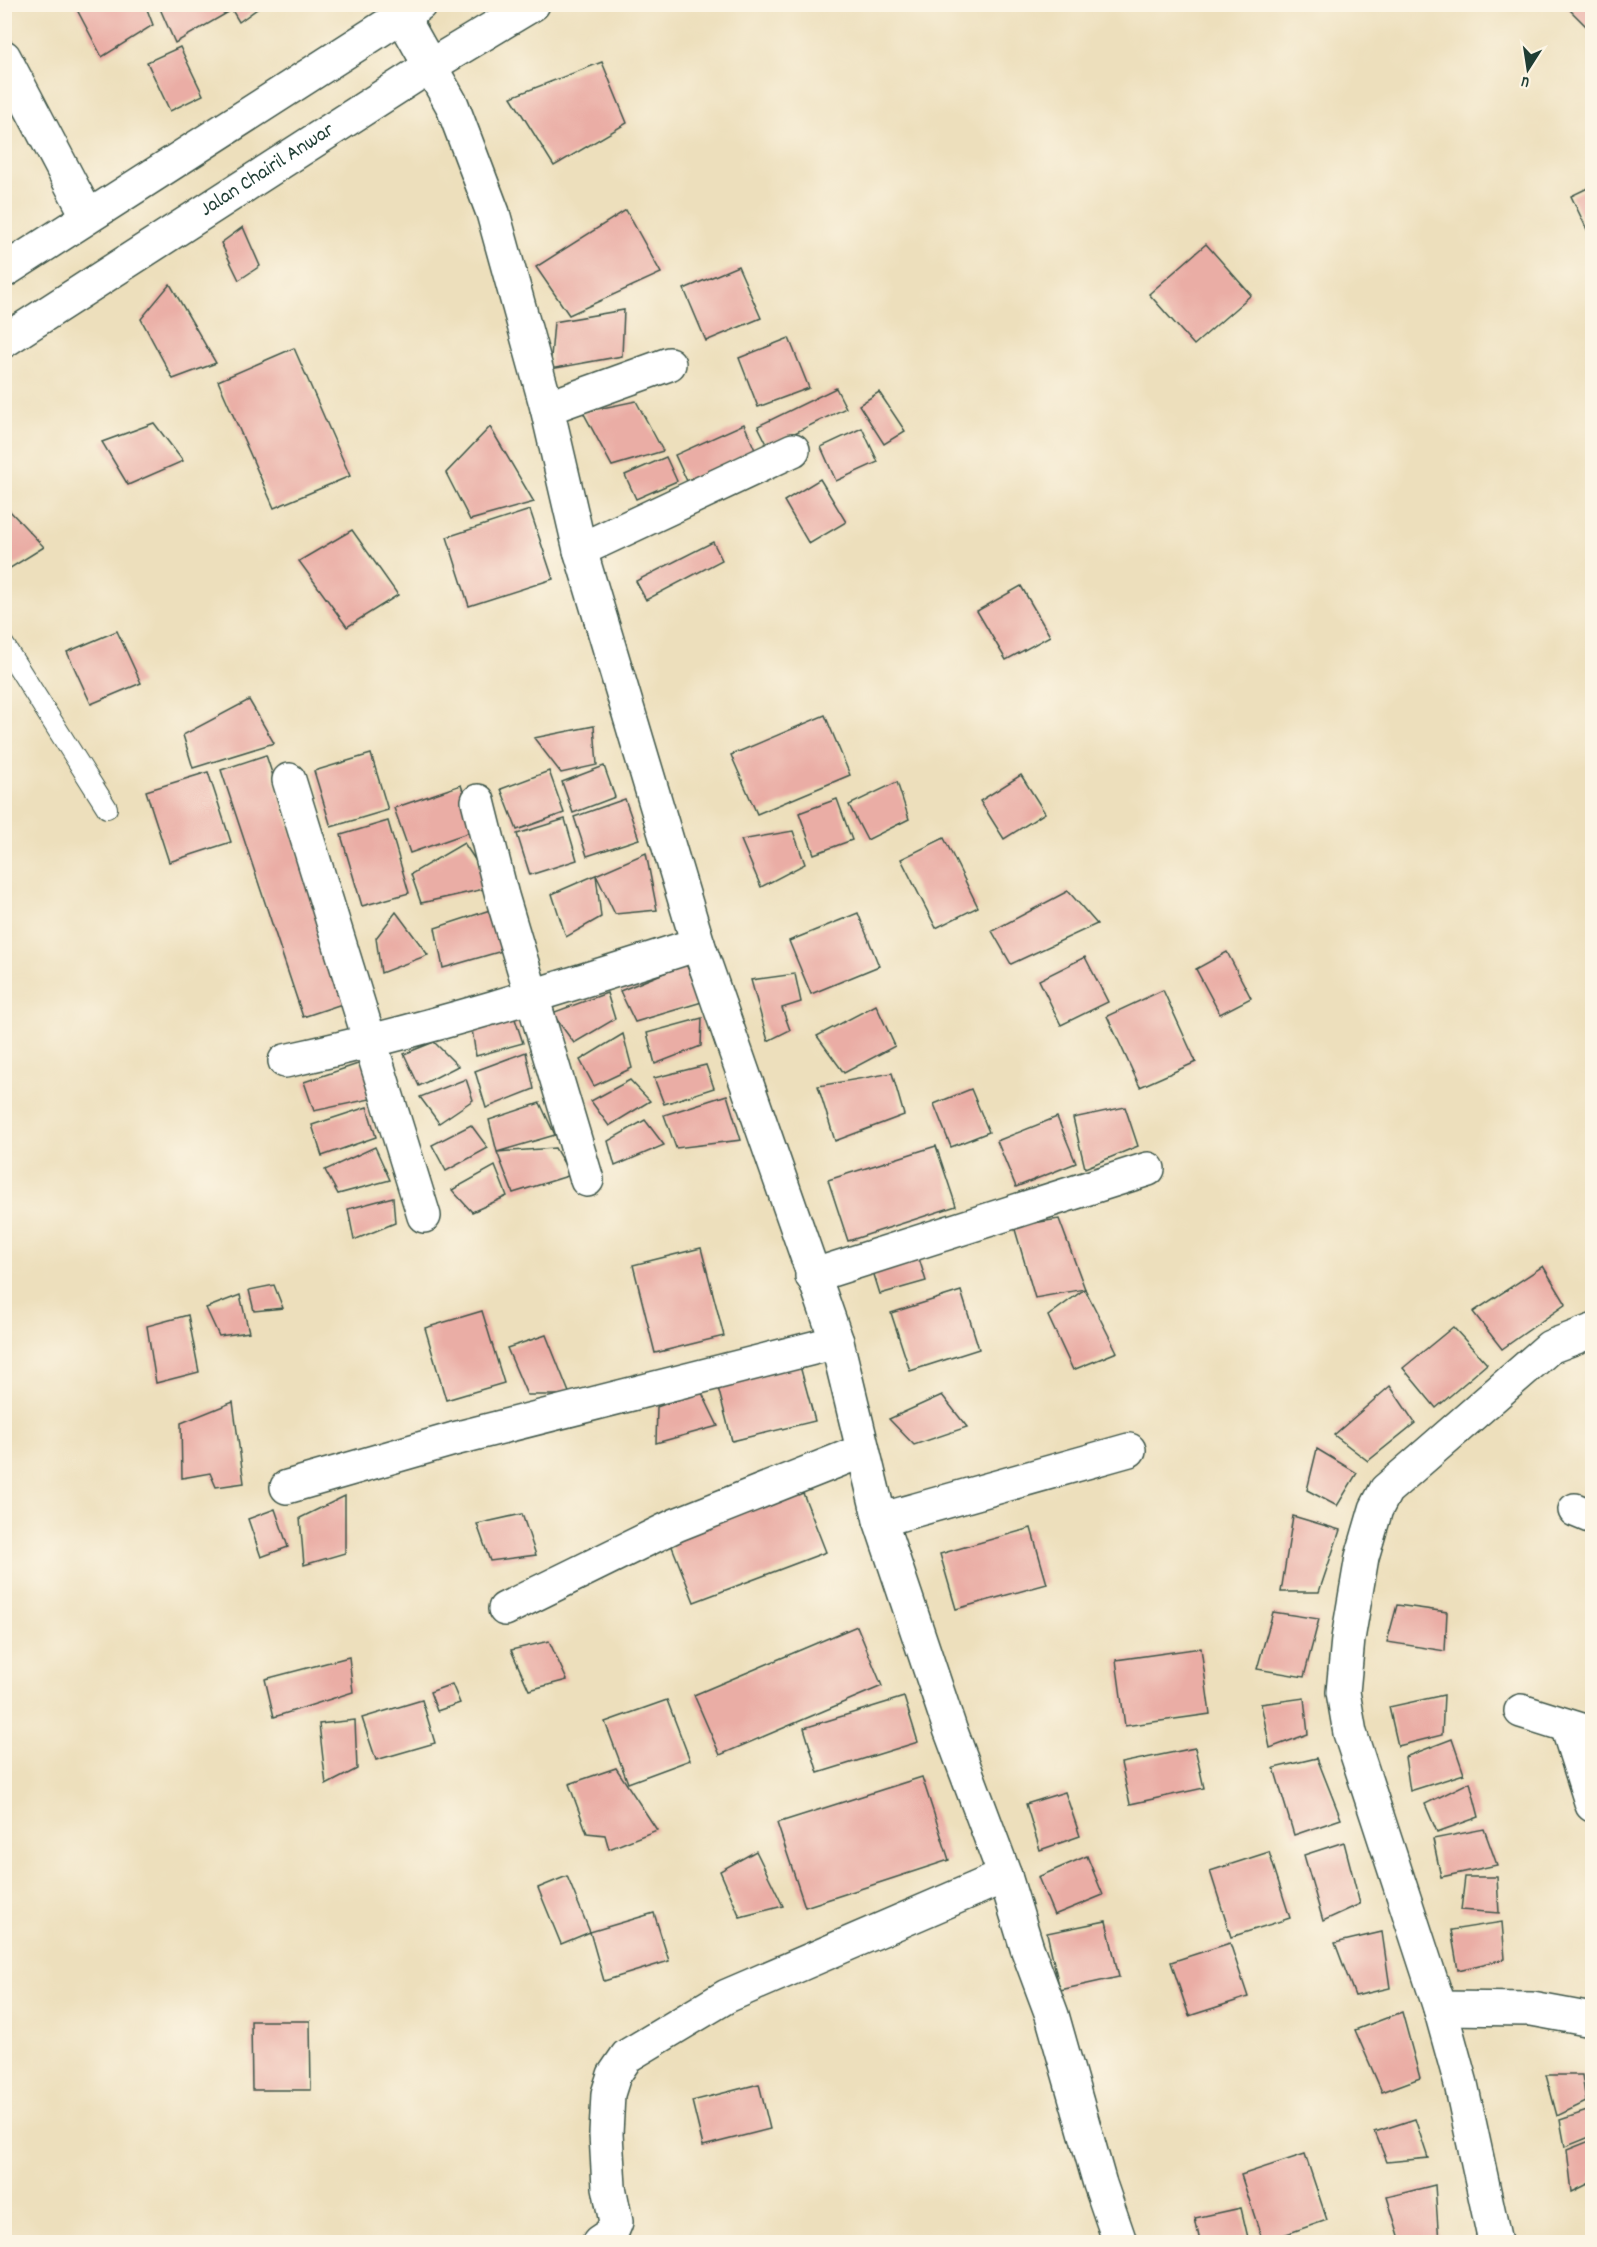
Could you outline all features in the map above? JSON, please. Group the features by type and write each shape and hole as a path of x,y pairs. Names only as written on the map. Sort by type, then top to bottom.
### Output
{"street":[{"name":"Jalan Chairil Anwar","path":"4,341 430,66 533,4"},
{"path":"4,271 87,215 411,10 430,66 452,105 493,213 547,408 580,550 698,944 812,1276 837,1342 880,1520 950,1729 1005,1876 1027,1948 1052,2015 1100,2184 1120,2242"},
{"path":"4,57 87,215"},
{"path":"547,408 669,364"},
{"path":"580,550 793,450"},
{"path":"289,780 424,1216"},
{"path":"478,801 502,896 587,1180"},
{"path":"285,1061 371,1043 534,997 698,944"},
{"path":"812,1276 1148,1169"},
{"path":"1495,2242 1461,2084 1440,2008 1350,1733 1343,1692 1348,1639 1362,1557 1376,1509 1386,1490 1550,1347 1593,1331"},
{"path":"287,1486 454,1439 837,1342"},
{"path":"880,1520 1129,1450"},
{"path":"505,1609 676,1525 862,1451"},
{"path":"1593,1511 1575,1510 1593,1517"},
{"path":"1521,1711 1580,1730 1593,1805"},
{"path":"599,2242 610,2234 616,2222 607,2155 608,2094 614,2075 627,2056 727,1996 1005,1876"},
{"path":"1440,2008 1532,2009 1593,2020"}],"lane":[{"path":"4,645 107,808"}],"building":[{"path":"74,4 145,4 153,25 102,57"},
{"path":"158,4 264,4 239,22 232,10 175,43"},
{"path":"1564,4 1592,4 1591,31"},
{"path":"180,47 203,95 170,111 147,62"},
{"path":"602,62 627,123 554,166 511,97"},
{"path":"1592,186 1592,240 1571,196"},
{"path":"626,210 661,273 569,315 536,267"},
{"path":"243,227 260,266 239,280 221,243"},
{"path":"1206,244 1251,295 1194,345 1149,294"},
{"path":"738,266 761,318 706,341 684,289"},
{"path":"170,284 216,363 173,379 141,319"},
{"path":"624,310 622,356 550,369 554,322"},
{"path":"789,338 809,388 758,407 739,358"},
{"path":"294,348 350,476 274,508 218,381"},
{"path":"836,388 846,408 768,446 758,426"},
{"path":"879,392 905,431 884,444 859,405"},
{"path":"636,401 663,451 612,466 583,412"},
{"path":"154,423 183,461 128,485 102,442"},
{"path":"744,424 755,450 687,481 675,455"},
{"path":"490,427 534,502 470,520 446,473"},
{"path":"862,428 878,462 836,481 821,447"},
{"path":"666,457 677,481 636,499 625,475"},
{"path":"820,479 846,522 809,544 784,501"},
{"path":"8,509 44,547 4,572 4,512"},
{"path":"530,510 553,579 469,606 447,537"},
{"path":"352,530 398,595 347,627 299,561"},
{"path":"713,542 722,560 646,600 636,581"},
{"path":"1021,586 1050,636 1006,660 977,611"},
{"path":"117,631 141,683 91,704 67,652"},
{"path":"249,700 274,743 193,768 183,735"},
{"path":"825,715 850,775 757,814 731,755"},
{"path":"594,726 597,765 561,773 534,738"},
{"path":"371,754 388,810 331,827 314,771"},
{"path":"266,755 348,1002 303,1017 221,770"},
{"path":"604,766 615,797 573,813 562,782"},
{"path":"549,771 564,813 517,830 501,789"},
{"path":"208,772 231,842 169,862 146,791"},
{"path":"1021,775 1045,813 1004,839 980,801"},
{"path":"897,782 909,819 867,840 849,805"},
{"path":"461,785 476,830 410,853 394,808"},
{"path":"625,799 639,839 587,856 574,817"},
{"path":"837,799 852,840 814,854 799,813"},
{"path":"565,819 577,860 530,875 517,834"},
{"path":"388,821 409,893 362,906 341,835"},
{"path":"793,831 805,864 761,887 741,840"},
{"path":"944,838 978,907 936,928 901,859"},
{"path":"464,843 493,887 421,903 411,874"},
{"path":"646,853 657,910 615,914 596,875 601,917 566,937 552,894"},
{"path":"1068,891 1097,924 1011,964 992,931"},
{"path":"496,908 509,949 443,968 435,928"},
{"path":"396,912 428,955 381,973 376,938"},
{"path":"858,913 879,966 811,994 789,941"},
{"path":"1227,952 1251,998 1220,1014 1196,969"},
{"path":"1085,957 1108,1002 1061,1025 1039,980"},
{"path":"686,964 702,1002 635,1022 620,991"},
{"path":"795,974 801,1002 782,1008 790,1030 768,1041 751,980"},
{"path":"1163,990 1196,1062 1140,1087 1107,1016"},
{"path":"607,993 615,1019 574,1043 552,1013"},
{"path":"876,1005 895,1046 844,1073 817,1036"},
{"path":"513,1013 523,1043 476,1056 471,1022"},
{"path":"702,1018 701,1046 655,1064 647,1033"},
{"path":"623,1034 632,1068 594,1086 580,1060"},
{"path":"434,1042 458,1066 419,1086 404,1054"},
{"path":"526,1052 534,1089 486,1108 475,1071"},
{"path":"364,1062 375,1098 314,1111 304,1082"},
{"path":"706,1065 714,1088 664,1104 654,1078"},
{"path":"892,1073 904,1115 835,1141 818,1086"},
{"path":"466,1079 473,1100 439,1123 420,1097"},
{"path":"630,1080 650,1101 609,1126 591,1101"},
{"path":"971,1089 989,1132 951,1147 934,1104"},
{"path":"727,1095 741,1140 676,1148 664,1115"},
{"path":"540,1103 555,1135 497,1152 489,1120"},
{"path":"367,1107 376,1137 322,1156 312,1125"},
{"path":"1125,1107 1138,1146 1085,1168 1073,1118"},
{"path":"1057,1117 1076,1163 1016,1187 997,1141"},
{"path":"645,1120 664,1145 615,1166 608,1141"},
{"path":"471,1125 488,1148 446,1171 432,1145"},
{"path":"936,1146 956,1206 848,1241 828,1180"},
{"path":"375,1147 390,1180 338,1194 325,1170"},
{"path":"555,1148 571,1175 513,1193 497,1152"},
{"path":"495,1166 507,1196 472,1212 452,1190"},
{"path":"393,1197 395,1223 354,1240 348,1209"},
{"path":"1059,1219 1085,1289 1035,1298 1014,1226"},
{"path":"701,1248 724,1336 655,1353 633,1265"},
{"path":"917,1252 926,1281 880,1294 871,1265"},
{"path":"1543,1266 1566,1304 1502,1349 1473,1312"},
{"path":"274,1285 283,1308 254,1311 249,1290"},
{"path":"1085,1289 1117,1352 1073,1370 1048,1316"},
{"path":"961,1291 979,1349 910,1371 891,1313"},
{"path":"240,1295 249,1332 219,1336 206,1308"},
{"path":"482,1311 504,1383 446,1400 425,1328"},
{"path":"188,1315 199,1372 156,1383 147,1326"},
{"path":"1453,1327 1487,1364 1436,1408 1403,1368"},
{"path":"546,1335 570,1395 527,1395 507,1348"},
{"path":"797,1355 815,1421 732,1441 715,1376"},
{"path":"1390,1386 1415,1423 1368,1461 1334,1435"},
{"path":"701,1391 718,1426 656,1443 657,1407"},
{"path":"942,1395 967,1427 914,1445 889,1419"},
{"path":"233,1402 244,1483 216,1487 210,1473 182,1478 181,1423"},
{"path":"1317,1449 1357,1473 1337,1506 1307,1490"},
{"path":"801,1488 826,1552 694,1602 669,1539"},
{"path":"345,1496 345,1553 304,1565 300,1518"},
{"path":"275,1509 288,1547 261,1557 248,1519"},
{"path":"522,1514 536,1555 490,1561 477,1524"},
{"path":"1293,1516 1340,1530 1319,1592 1281,1592"},
{"path":"1031,1528 1047,1584 956,1609 940,1554"},
{"path":"1397,1605 1447,1612 1445,1651 1387,1642"},
{"path":"1273,1612 1319,1619 1304,1677 1257,1669"},
{"path":"857,1626 882,1686 720,1755 694,1695"},
{"path":"549,1641 567,1680 529,1690 511,1650"},
{"path":"1201,1648 1210,1714 1125,1726 1116,1660"},
{"path":"349,1657 353,1692 274,1717 265,1679"},
{"path":"452,1684 460,1703 437,1711 430,1692"},
{"path":"1444,1695 1442,1735 1398,1746 1389,1707"},
{"path":"904,1697 918,1742 818,1773 804,1728"},
{"path":"1304,1698 1308,1734 1270,1748 1261,1704"},
{"path":"422,1700 435,1743 376,1760 362,1718"},
{"path":"667,1700 690,1760 628,1783 605,1722"},
{"path":"355,1720 357,1769 326,1785 319,1724"},
{"path":"1452,1739 1464,1774 1410,1791 1405,1757"},
{"path":"1195,1748 1204,1788 1130,1804 1121,1763"},
{"path":"1317,1758 1341,1819 1294,1835 1274,1768"},
{"path":"616,1768 657,1830 609,1849 605,1835 587,1833 569,1784"},
{"path":"922,1777 949,1860 805,1907 777,1823"},
{"path":"1470,1782 1479,1817 1437,1832 1425,1804"},
{"path":"1065,1792 1080,1836 1040,1850 1026,1804"},
{"path":"1484,1829 1497,1865 1441,1877 1433,1839"},
{"path":"1344,1842 1360,1904 1323,1921 1304,1855"},
{"path":"756,1851 783,1906 740,1917 720,1871"},
{"path":"1269,1852 1290,1918 1231,1937 1210,1871"},
{"path":"1087,1856 1103,1895 1054,1915 1038,1877"},
{"path":"567,1876 590,1932 561,1944 538,1888"},
{"path":"1465,1877 1497,1877 1499,1913 1461,1910"},
{"path":"654,1913 669,1961 604,1981 590,1932"},
{"path":"1106,1921 1119,1977 1060,1990 1047,1933"},
{"path":"1502,1922 1505,1959 1458,1970 1451,1930"},
{"path":"1382,1932 1390,1988 1355,1996 1335,1943"},
{"path":"1230,1943 1248,1997 1189,2016 1171,1962"},
{"path":"1402,2012 1420,2078 1382,2092 1355,2030"},
{"path":"251,2021 310,2021 311,2090 252,2090"},
{"path":"1546,2075 1582,2075 1586,2102 1557,2116"},
{"path":"759,2084 770,2129 703,2146 692,2101"},
{"path":"1590,2110 1592,2136 1565,2147 1560,2120"},
{"path":"1415,2119 1428,2158 1387,2162 1375,2132"},
{"path":"1592,2140 1592,2182 1572,2192 1567,2150"},
{"path":"1305,2154 1327,2220 1263,2242 1241,2175"},
{"path":"1435,2185 1439,2242 1401,2242 1387,2197"},
{"path":"1241,2208 1249,2242 1200,2242 1195,2218"}]}
